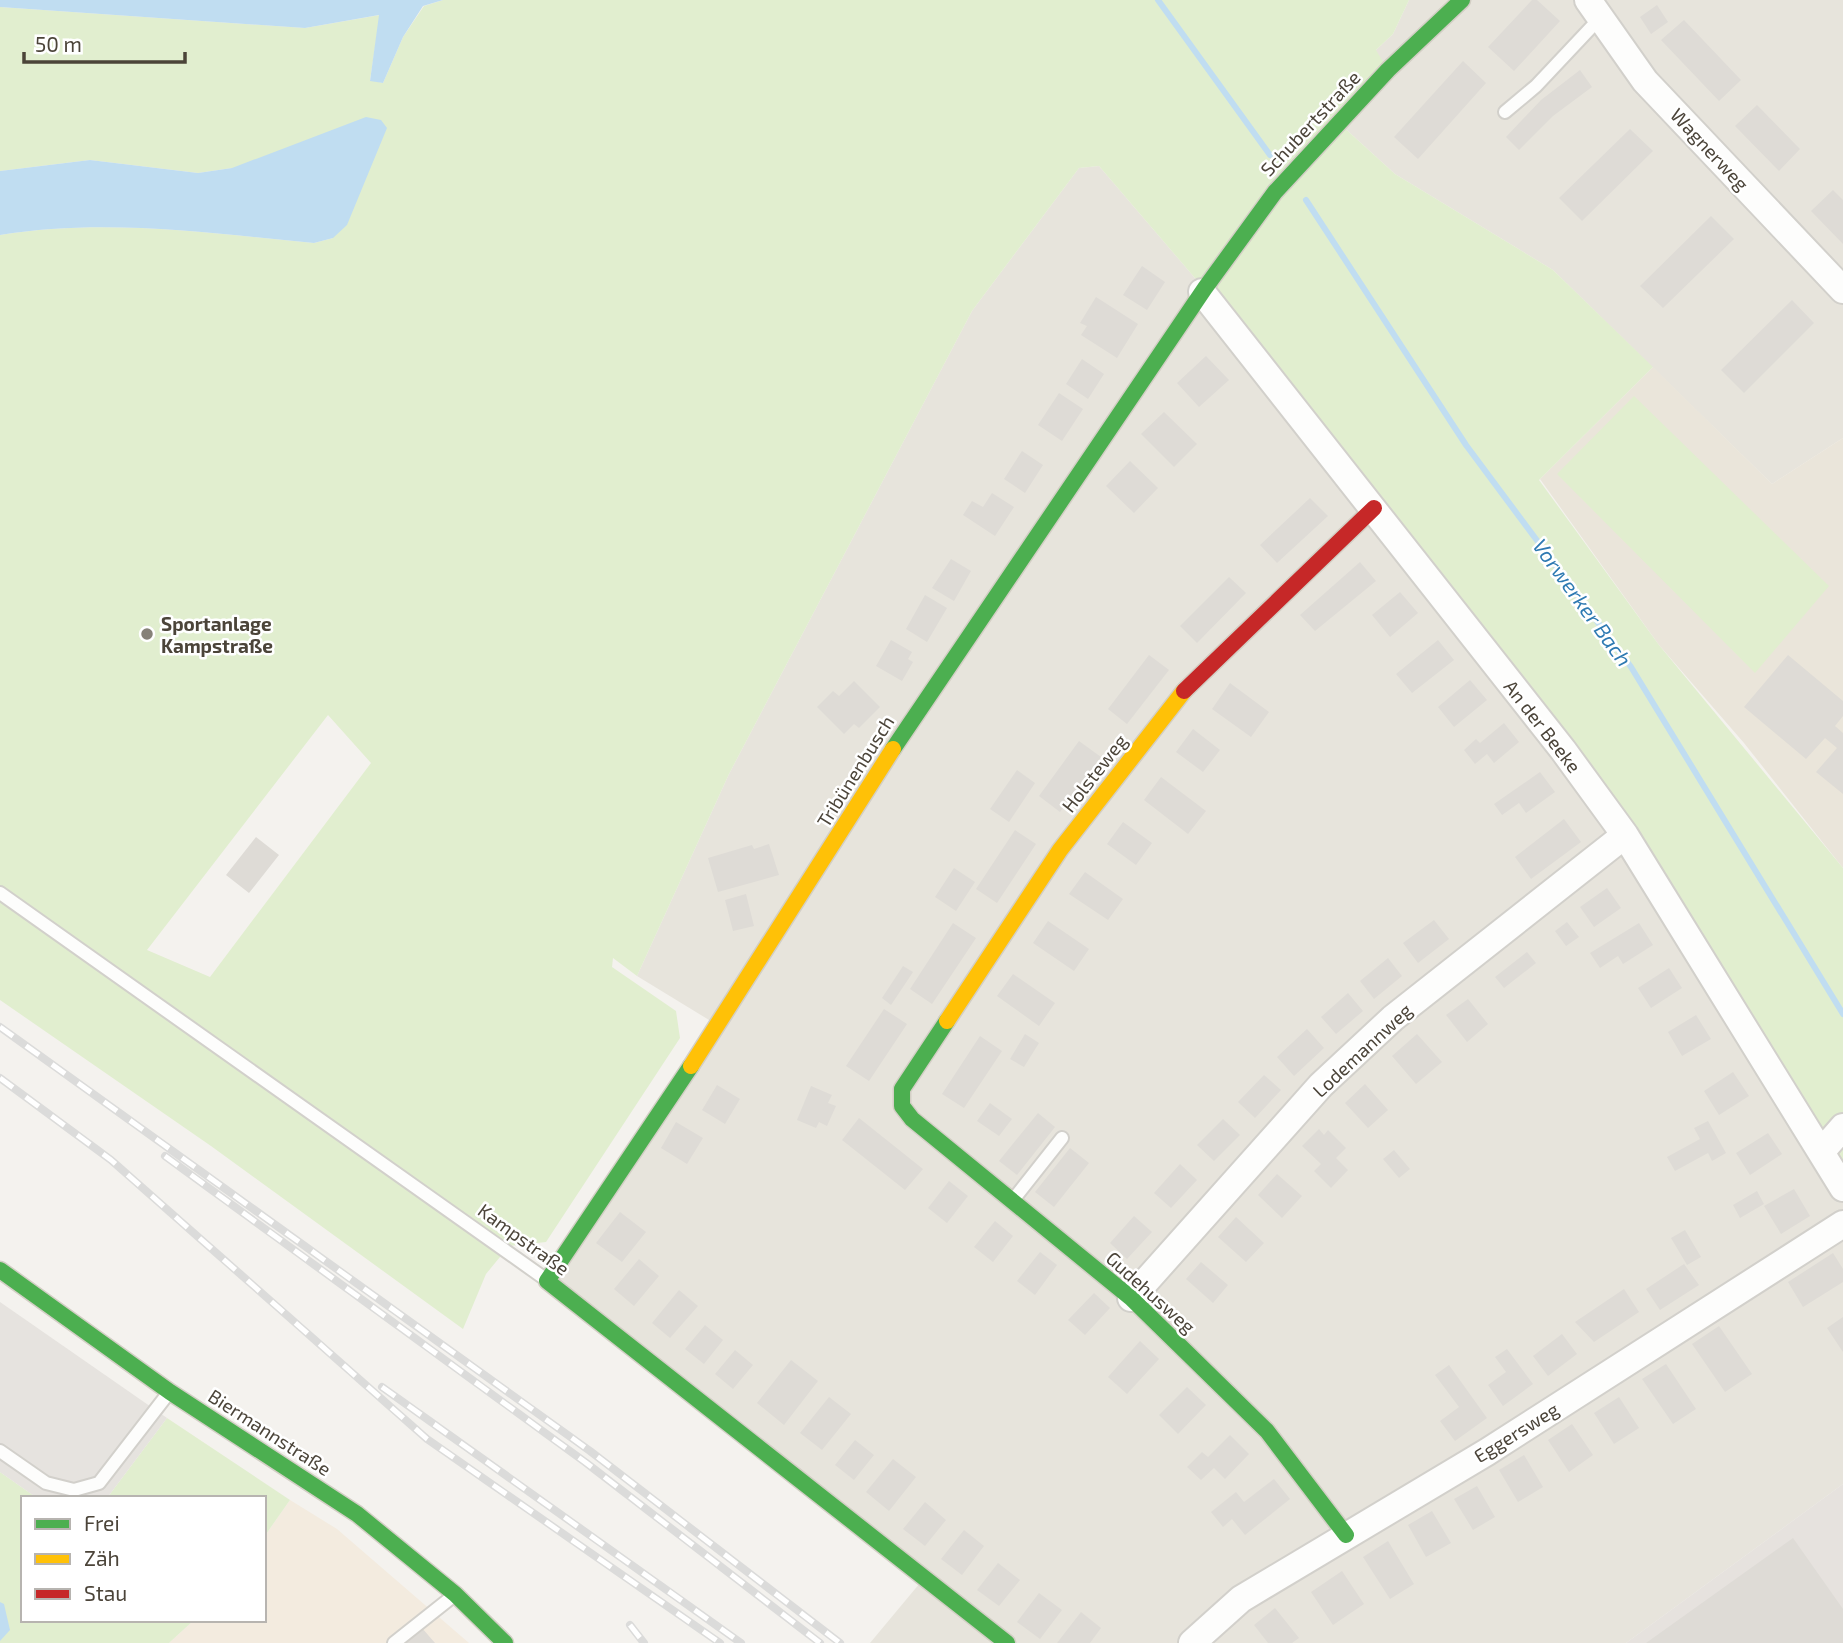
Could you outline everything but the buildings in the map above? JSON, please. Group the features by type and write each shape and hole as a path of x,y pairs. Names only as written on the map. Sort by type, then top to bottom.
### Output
{"street":[{"name":"Schubertstraße","path":"1204,290 1275,192 1315,147 1397,61 1462,0"},
{"name":"Wagnerweg","path":"1594,9 1645,80 1843,290"},
{"name":"An der Beeke","path":"1204,290 1563,750 1625,835 1843,1188"},
{"name":"Tribünenbusch","path":"547,1280 722,1020 927,696 1204,290"},
{"name":"Holsteweg","path":"902,1106 902,1089 1060,850 1192,681 1374,508"},
{"name":"Lodemannweg","path":"1130,1298 1339,1069 1393,1018 1625,835"},
{"name":"Gudehusweg","path":"902,1106 912,1119 1130,1298 1266,1431 1346,1535"},
{"path":"1822,1151 1843,1127"},
{"name":"Eggersweg","path":"1192,1643 1241,1599 1487,1452 1843,1224"},
{"name":"Biermannstraße","path":"0,1270 170,1391 357,1514 455,1594 505,1643"},
{"name":"Kampstraße","path":"547,1280 1007,1643"}],"lane":[{"path":"1505,112 1536,86 1594,9"},
{"name":"Kampstraße","path":"0,892 547,1280"},
{"path":"1013,1200 1062,1138"},
{"path":"0,1451 47,1483 74,1490 99,1483 170,1391"},
{"path":"394,1643 455,1594"}],"shaded area":[{"path":"1409,0 1843,0 1843,438 1772,484 1553,270 1395,174 1339,123 1376,50 1393,34"},
{"path":"1099,166 1367,479 1539,721 1843,1188 1843,1484 1626,1643 870,1643 920,1583 540,1284 714,1023 637,976 729,774 972,311 1079,168"},
{"path":"1653,367 1772,484 1843,438 1843,868 1744,743 1659,645 1540,479"},
{"path":"0,1302 167,1418 108,1496 34,1496 0,1472"},
{"path":"1843,1484 1843,1643 1626,1643"},
{"path":"290,1500 337,1529 469,1643 169,1643 192,1622 266,1622 266,1534"}],"green space":[{"path":"443,0 1409,0 1393,34 1376,50 1388,70 1339,123 1395,174 1553,270 1653,367 1539,480 1659,645 1843,868 1843,1188 1539,721 1367,479 1099,166 1079,168 972,311 729,774 637,976 613,958 612,967 676,1011 680,1038 546,1242 509,1246 486,1274 463,1329 211,1146 0,1000 0,235 39,230 118,227 314,243 333,238 232,168 198,173 90,160 0,171 0,7 305,28 380,15 370,80 383,83 403,37 424,6","holes":["328,715 371,763 210,977 147,950"]},
{"path":"1634,396 1829,586 1755,673 1557,474"},
{"path":"167,1418 290,1500 266,1534 266,1496 108,1496"},
{"path":"0,1472 34,1496 21,1496 21,1622 192,1622 169,1643 0,1643"}],"water":[{"path":"0,0 443,0 423,6 403,37 383,83 370,81 379,15 305,28 0,7"},
{"path":"366,117 381,120 387,128 347,225 333,238 314,243 118,227 39,230 0,235 0,171 90,160 198,173 232,168"},
{"path":"0,1602 4,1604 10,1630 0,1641"}],"waterway":[{"name":"Vorwerker Bach","path":"1158,0 1270,155"},
{"name":"Vorwerker Bach","path":"1306,200 1466,445 1631,667 1843,1014"}],"railway":[{"path":"0,1027 590,1451 840,1643"},
{"path":"0,1078 111,1160 427,1439 720,1643"},
{"path":"165,1156 585,1462 820,1643"},
{"path":"382,1387 741,1643"},
{"path":"630,1625 644,1643"}],"traffic: fast":[{"path":"893,749 1205,288 1275,192 1388,70 1462,0"},
{"path":"947,1021 902,1089 902,1106 912,1119 1131,1298 1267,1431 1346,1535"},
{"path":"691,1066 547,1281 1007,1643"},
{"path":"0,1270 170,1392 357,1514 455,1594 505,1643"}],"traffic: slow":[{"path":"947,1021 1060,850 1184,691"},
{"path":"691,1066 893,749"}],"traffic: jam":[{"path":"1184,691 1374,508"}],"place":[{"name":"Sportanlage Kampstraße","path":"147,634"}]}
